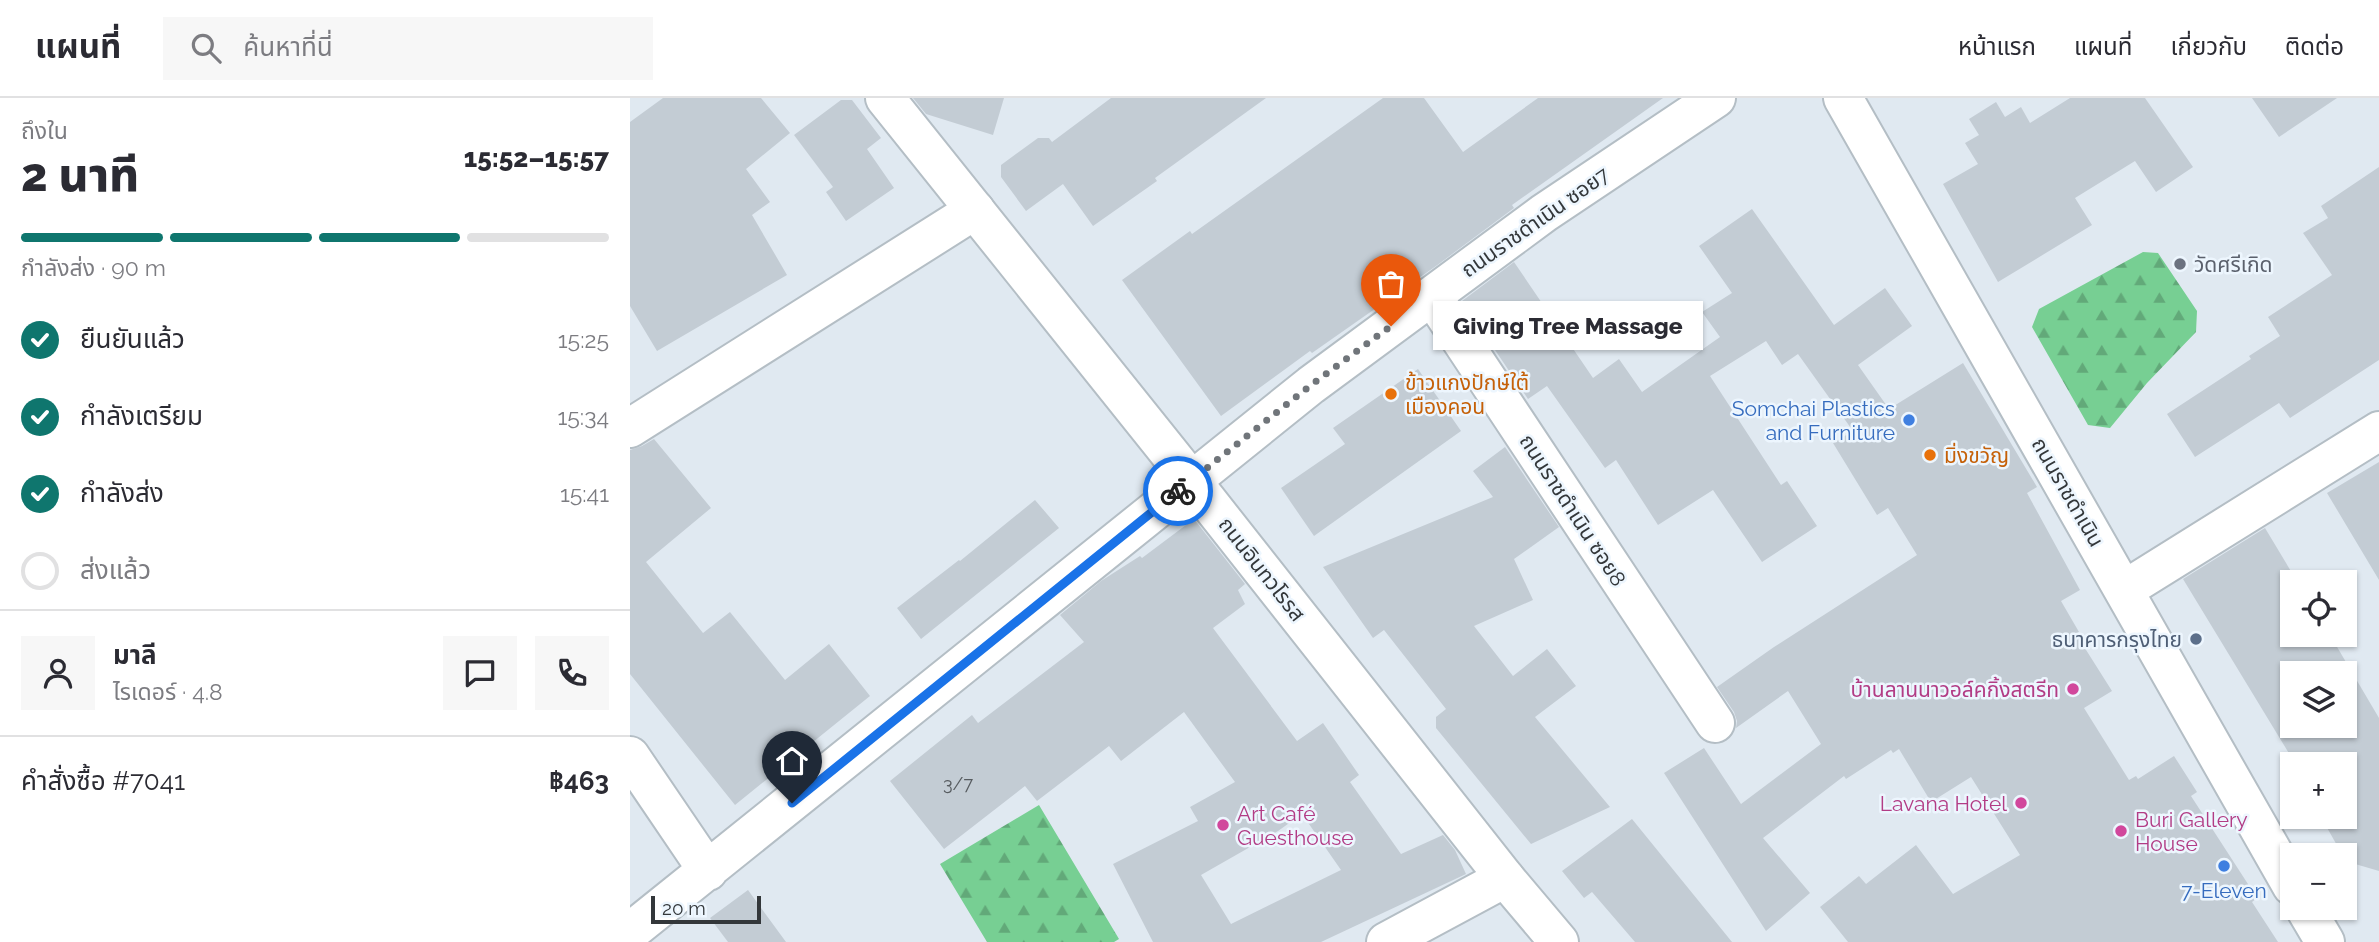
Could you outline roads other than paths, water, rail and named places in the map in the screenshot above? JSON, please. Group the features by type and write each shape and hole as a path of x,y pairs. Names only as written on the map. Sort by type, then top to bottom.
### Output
{"street":[{"name":"ถนนอินทวโรรส","path":"885,98 1191,480 1504,878 1559,942"},
{"name":"ถนนราชดำเนิน ซอย7","path":"630,932 1311,385 1544,213 1716,98"},
{"name":"ถนนราชดำเนิน","path":"1843,98 2280,865"},
{"path":"630,428 975,210"},
{"name":"ถนนราชดำเนิน ซอย8","path":"1432,296 1715,723"},
{"path":"2124,590 2379,431"},
{"path":"630,756 708,870"},
{"path":"1386,942 1504,878"},
{"path":"2312,920 2325,942"}],"place":[{"name":"วัดศรีเกิด","path":"2180,264"},
{"name":"Giving Tree Massage","path":"1391,326"},
{"name":"ข้าวแกงปักษ์ใต้ เมืองคอน","path":"1391,394"},
{"name":"Somchai Plastics and Furniture","path":"1909,420"},
{"name":"มิ่งขวัญ","path":"1930,455"},
{"name":"ธนาคารกรุงไทย","path":"2196,639"},
{"name":"บ้านลานนาวอล์คกิ้งสตรีท","path":"2073,689"},
{"name":"Lavana Hotel","path":"2021,803"},
{"name":"Art Café Guesthouse","path":"1223,825"},
{"name":"Buri Gallery House","path":"2121,831"},
{"name":"7-Eleven","path":"2224,866"}]}
